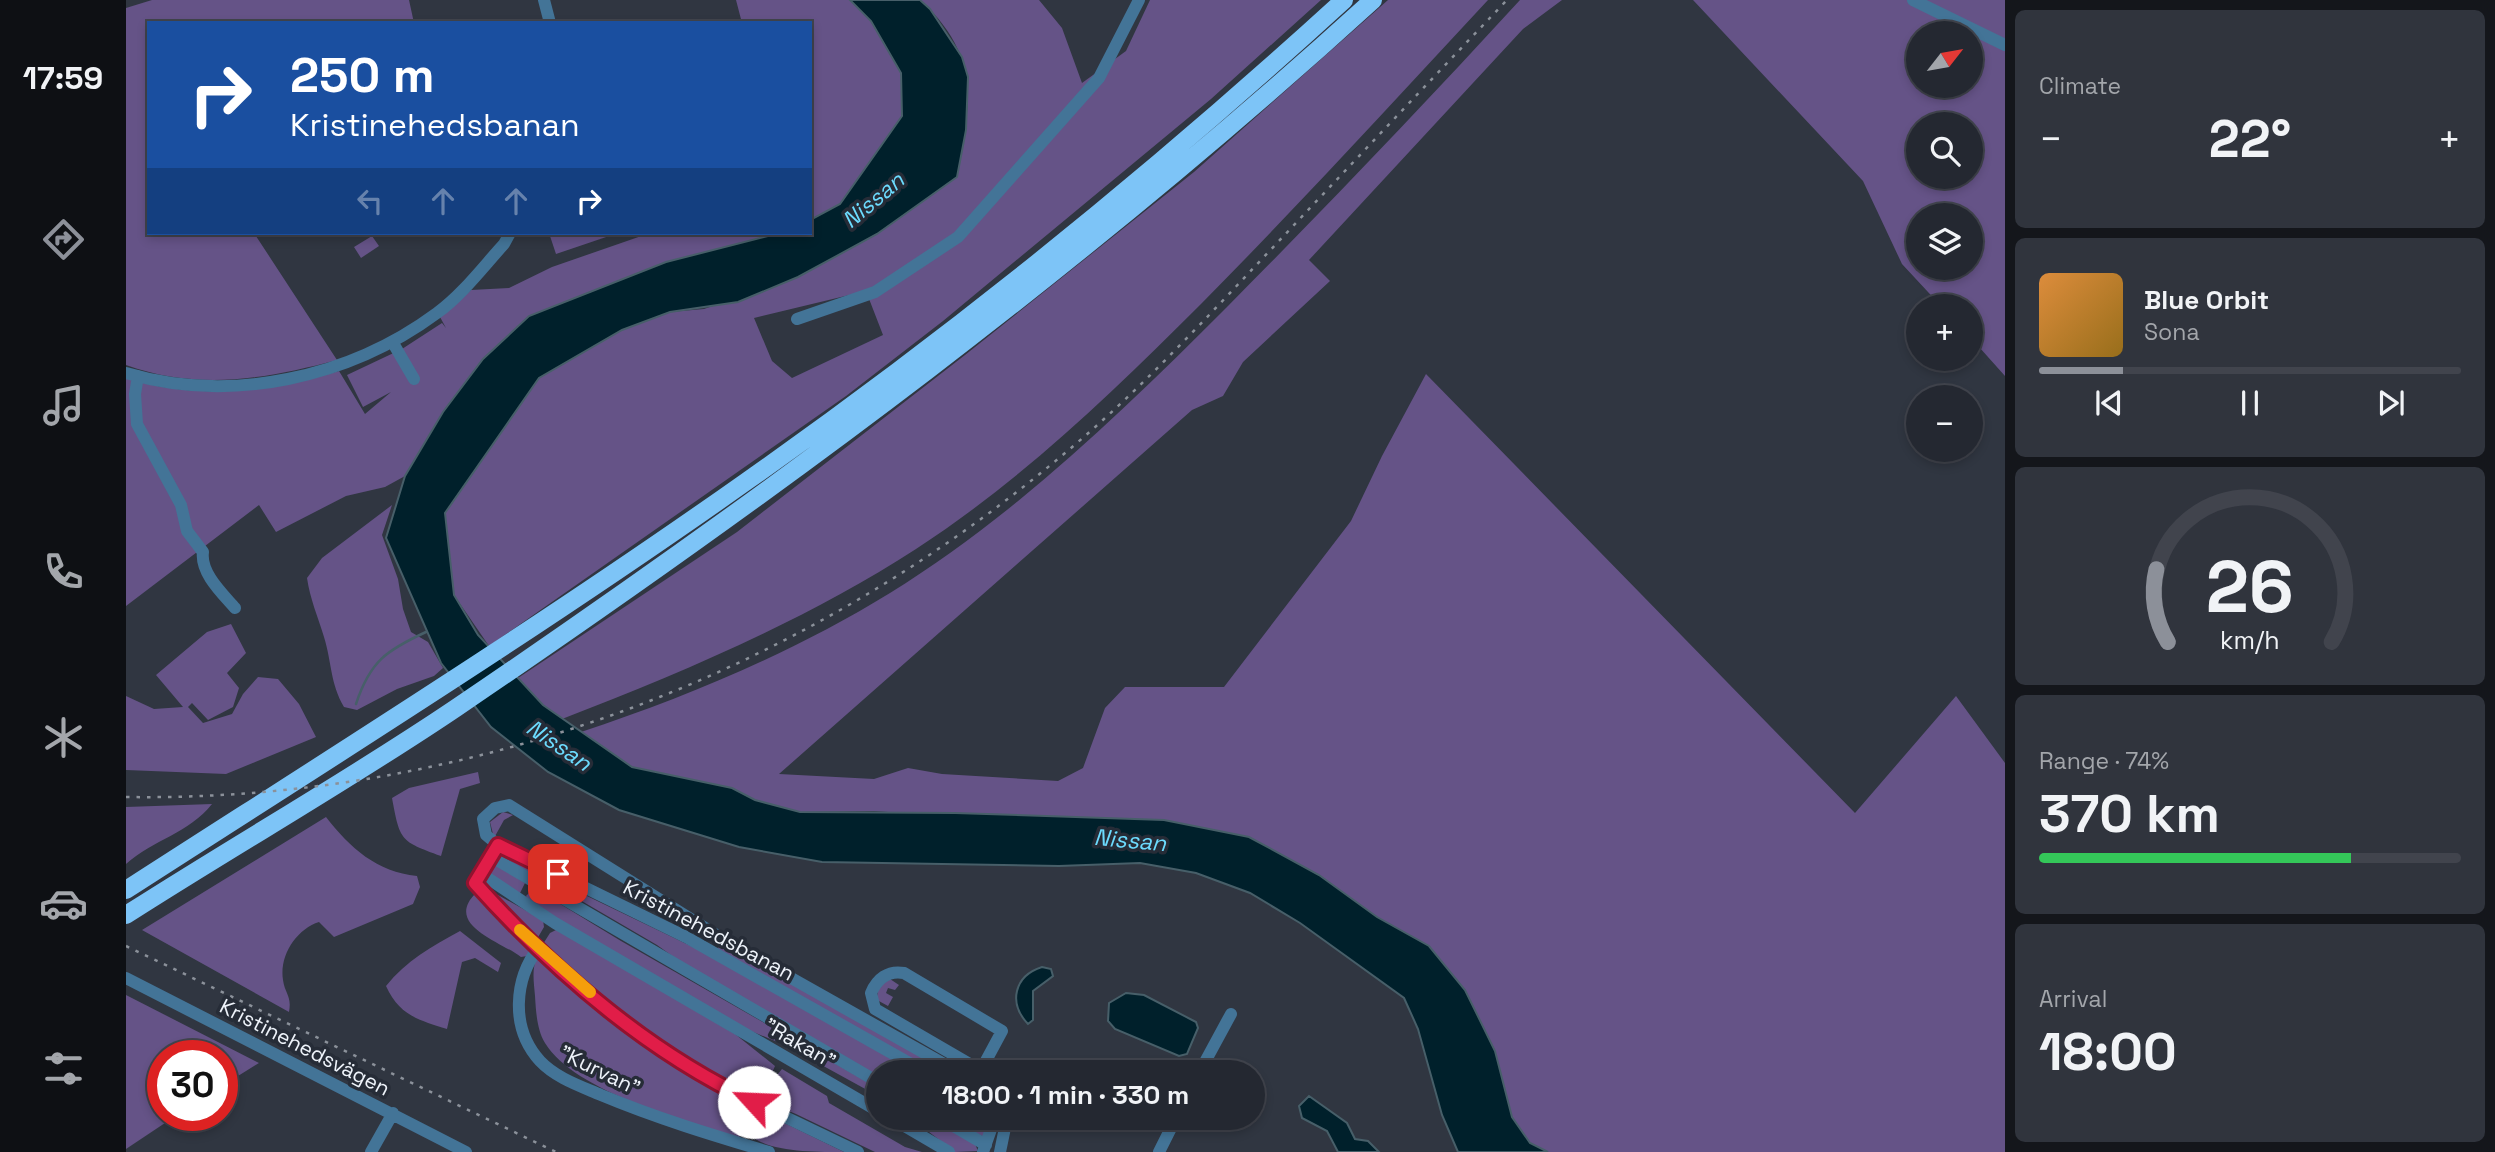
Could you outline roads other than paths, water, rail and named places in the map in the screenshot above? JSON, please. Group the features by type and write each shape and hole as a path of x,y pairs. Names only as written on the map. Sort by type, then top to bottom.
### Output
{"highway":[{"path":"126,890 515,639 750,479 958,324 1162,160 1344,0"},
{"path":"126,915 453,710 762,495 972,339 1176,174 1373,0"}],"street":[{"path":"544,0 549,21"},
{"path":"797,319 874,292 958,237 1099,78 1139,0"},
{"path":"1913,0 2005,45"},
{"path":"235,608 210,576 203,552 187,531 181,505 137,424 132,375 181,385 226,386 310,375 352,362 393,343 439,312 472,279 508,235"},
{"path":"393,343 414,379"},
{"path":"866,1075 494,850 486,835 484,819 495,808 509,805 734,946 937,1060"},
{"path":"494,850 475,883 510,922 612,1013 671,1057 706,1079 858,1152"},
{"name":"Kristinehedsbanan","path":"494,850 686,936 904,1060"},
{"name":"\"Rakan\"","path":"480,873 555,923 866,1104"},
{"name":"\"Kurvan\"","path":"539,947 520,980 518,1003 527,1037 541,1061 560,1077 681,1126 769,1152"},
{"path":"896,972 904,973 1002,1031 983,1071 875,1009 871,993 881,978 896,972"},
{"name":"Kristinehedsvägen","path":"126,978 466,1152"},
{"path":"1206,1060 1231,1014"},
{"path":"371,1152 393,1113"},
{"path":"912,1130 949,1152"},
{"path":"957,1130 984,1149 991,1130"},
{"path":"1000,1152 1005,1130"},
{"path":"1159,1152 1170,1130"}],"water":[{"name":"Nissan","path":"850,0 920,0 930,9 962,57 968,77 966,130 957,177 877,234 798,277 738,302 670,312 622,330 539,378 445,513 454,595 478,635 543,705 632,767 732,788 755,800 800,812 955,813 1164,820 1249,837 1319,875 1377,917 1429,946 1465,990 1495,1051 1512,1117 1530,1143 1548,1152 1458,1152 1442,1115 1418,1029 1404,998 1300,923 1250,893 1196,873 1140,863 1059,866 822,862 739,847 619,810 548,772 491,727 441,663 386,538 405,476 443,412 483,359 529,316 666,262 772,235 812,235 812,219 840,204 902,116 901,73 871,21"},
{"path":"1042,967 1051,969 1053,976 1033,991 1033,1020 1028,1024 1018,1007 1017,991 1025,977"},
{"path":"1126,993 1144,995 1196,1022 1198,1028 1187,1054 1179,1056 1115,1029 1108,1021 1109,1003"},
{"path":"1309,1096 1347,1123 1355,1139 1368,1141 1379,1152 1338,1152 1327,1131 1302,1118 1299,1106"}],"waterway":[{"path":"356,704 374,667 390,651 426,632"}],"railway":[{"path":"126,797 254,793 379,777 503,749 623,711 739,662 851,604 958,535 1059,458 1112,411 1213,311 1507,0"},
{"path":"126,946 556,1152"}]}
